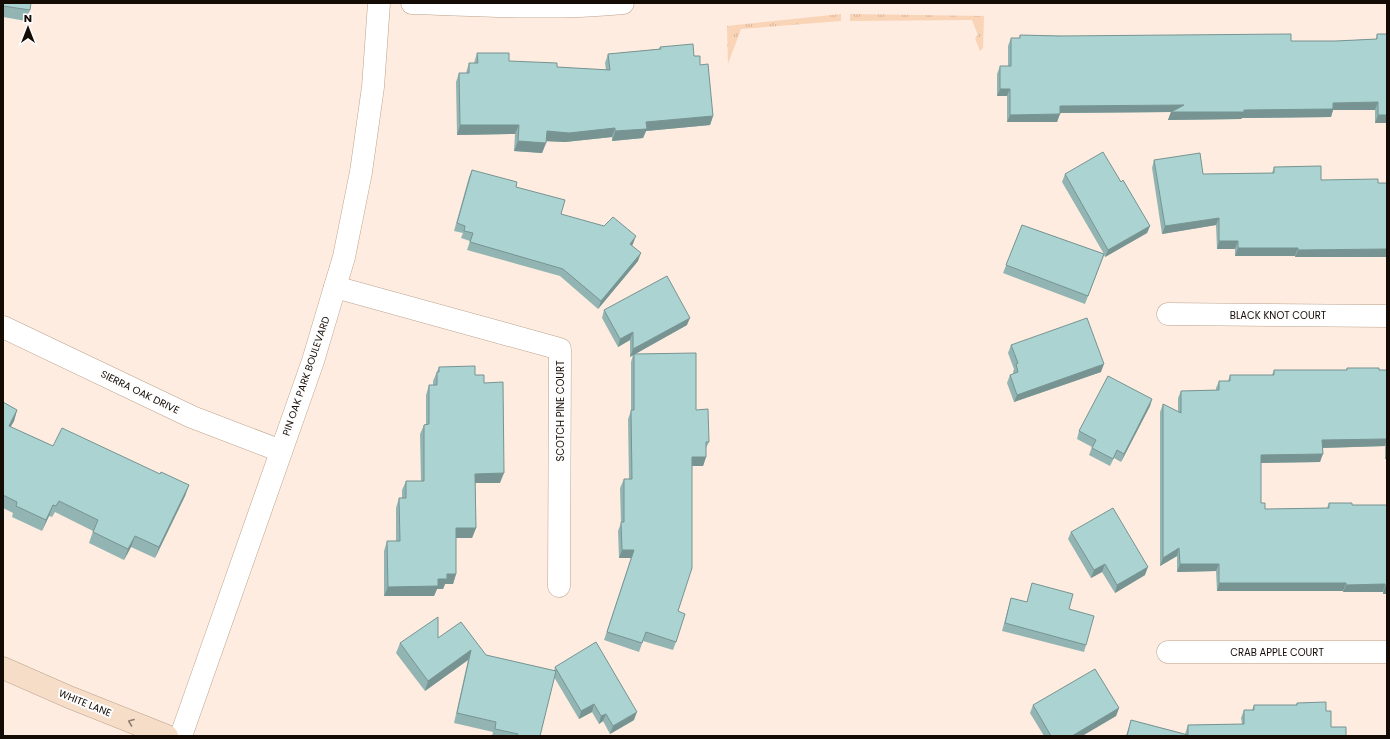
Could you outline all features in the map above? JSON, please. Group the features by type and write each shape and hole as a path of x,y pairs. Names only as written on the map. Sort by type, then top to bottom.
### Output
{"main road":[{"name":"WHITE LANE","path":"3,668 69,697 167,736"}],"street":[{"name":"PIN OAK PARK BOULEVARD","path":"181,736 313,361 336,287 344,257 361,172 373,87 379,3"},
{"path":"412,3 534,7 586,6 623,3"},
{"name":"SCOTCH PINE COURT","path":"336,287 560,349 559,586"},
{"name":"BLACK KNOT COURT","path":"1168,314 1387,316"},
{"name":"SIERRA OAK DRIVE","path":"3,327 192,417 281,451"},
{"name":"CRAB APPLE COURT","path":"1168,652 1387,652"}],"green space":[{"path":"841,14 841,21 741,29 728,64 727,26"},
{"path":"850,14 984,16 983,48 980,51 975,38 978,35 972,20 850,21"}],"building":[{"path":"3,3 31,3 30,10 3,6"},
{"path":"1291,34 1291,41 1336,41 1377,39 1377,34 1387,34 1387,115 1378,115 1378,102 1333,103 1333,109 1244,110 1244,112 1171,112 1184,105 1060,106 1060,114 1010,115 1010,89 1000,89 1000,66 1011,66 1011,38 1020,38 1020,35"},
{"path":"693,44 694,56 700,56 700,65 708,64 713,116 646,122 647,129 615,131 615,128 569,133 547,131 546,143 518,141 519,125 460,125 459,73 469,73 469,63 478,63 477,53 509,53 509,61 557,63 557,67 610,70 608,54 661,49 660,47"},
{"path":"1103,152 1121,182 1123,180 1150,226 1108,250 1065,174"},
{"path":"1200,153 1203,174 1274,173 1274,167 1321,166 1321,180 1378,179 1378,183 1387,183 1387,249 1298,250 1298,248 1238,248 1238,241 1219,241 1219,218 1165,226 1154,160"},
{"path":"472,170 517,182 516,187 565,200 561,214 604,226 613,217 636,236 630,244 641,253 601,301 563,269 470,242 473,233 464,231 465,226 457,223"},
{"path":"1022,225 1104,254 1088,296 1006,265"},
{"path":"667,276 690,318 633,349 633,332 620,339 604,310"},
{"path":"1087,318 1104,364 1017,395 1010,375 1018,372 1016,364 1018,363 1011,345"},
{"path":"696,353 696,410 708,409 709,442 706,442 706,457 692,457 692,568 678,611 685,614 676,642 646,632 642,643 607,632 634,550 622,550 621,522 624,522 624,479 632,479 631,410 634,410 634,354"},
{"path":"475,366 475,375 484,375 484,383 503,382 504,473 475,474 476,528 456,528 456,574 447,574 447,579 438,579 438,586 388,587 387,541 400,541 399,498 406,498 406,481 424,481 424,425 429,424 429,385 437,385 437,372 439,372 439,367"},
{"path":"1347,368 1379,368 1379,370 1387,370 1387,439 1322,440 1323,454 1261,455 1261,503 1265,503 1265,509 1329,508 1329,503 1352,503 1352,505 1387,505 1387,586 1385,586 1385,584 1346,585 1346,583 1219,583 1219,564 1180,564 1179,548 1163,558 1163,404 1181,413 1181,391 1219,390 1219,381 1230,381 1230,375 1274,375 1274,370 1347,370"},
{"path":"1108,376 1152,399 1124,454 1117,450 1113,459 1092,448 1096,440 1079,431"},
{"path":"3,402 17,410 9,426 53,446 62,428 160,474 161,472 189,485 159,547 135,536 128,549 93,532 98,520 59,501 56,506 53,505 46,520 16,506 17,502 3,495"},
{"path":"1113,508 1148,567 1117,585 1105,564 1094,570 1071,532"},
{"path":"1032,583 1073,594 1069,609 1094,616 1086,645 1005,623 1011,598 1027,602"},
{"path":"438,617 438,638 461,622 486,655 556,671 540,736 517,736 518,734 495,729 496,722 457,713 471,650 428,681 400,643"},
{"path":"596,642 637,712 613,726 606,714 601,716 594,704 581,711 555,667"},
{"path":"1095,669 1119,708 1072,736 1051,736 1033,705"},
{"path":"1326,702 1326,711 1331,711 1331,727 1346,727 1346,736 1127,736 1131,720 1188,735 1188,725 1244,724 1244,710 1254,710 1254,705 1297,705 1297,703"}]}
